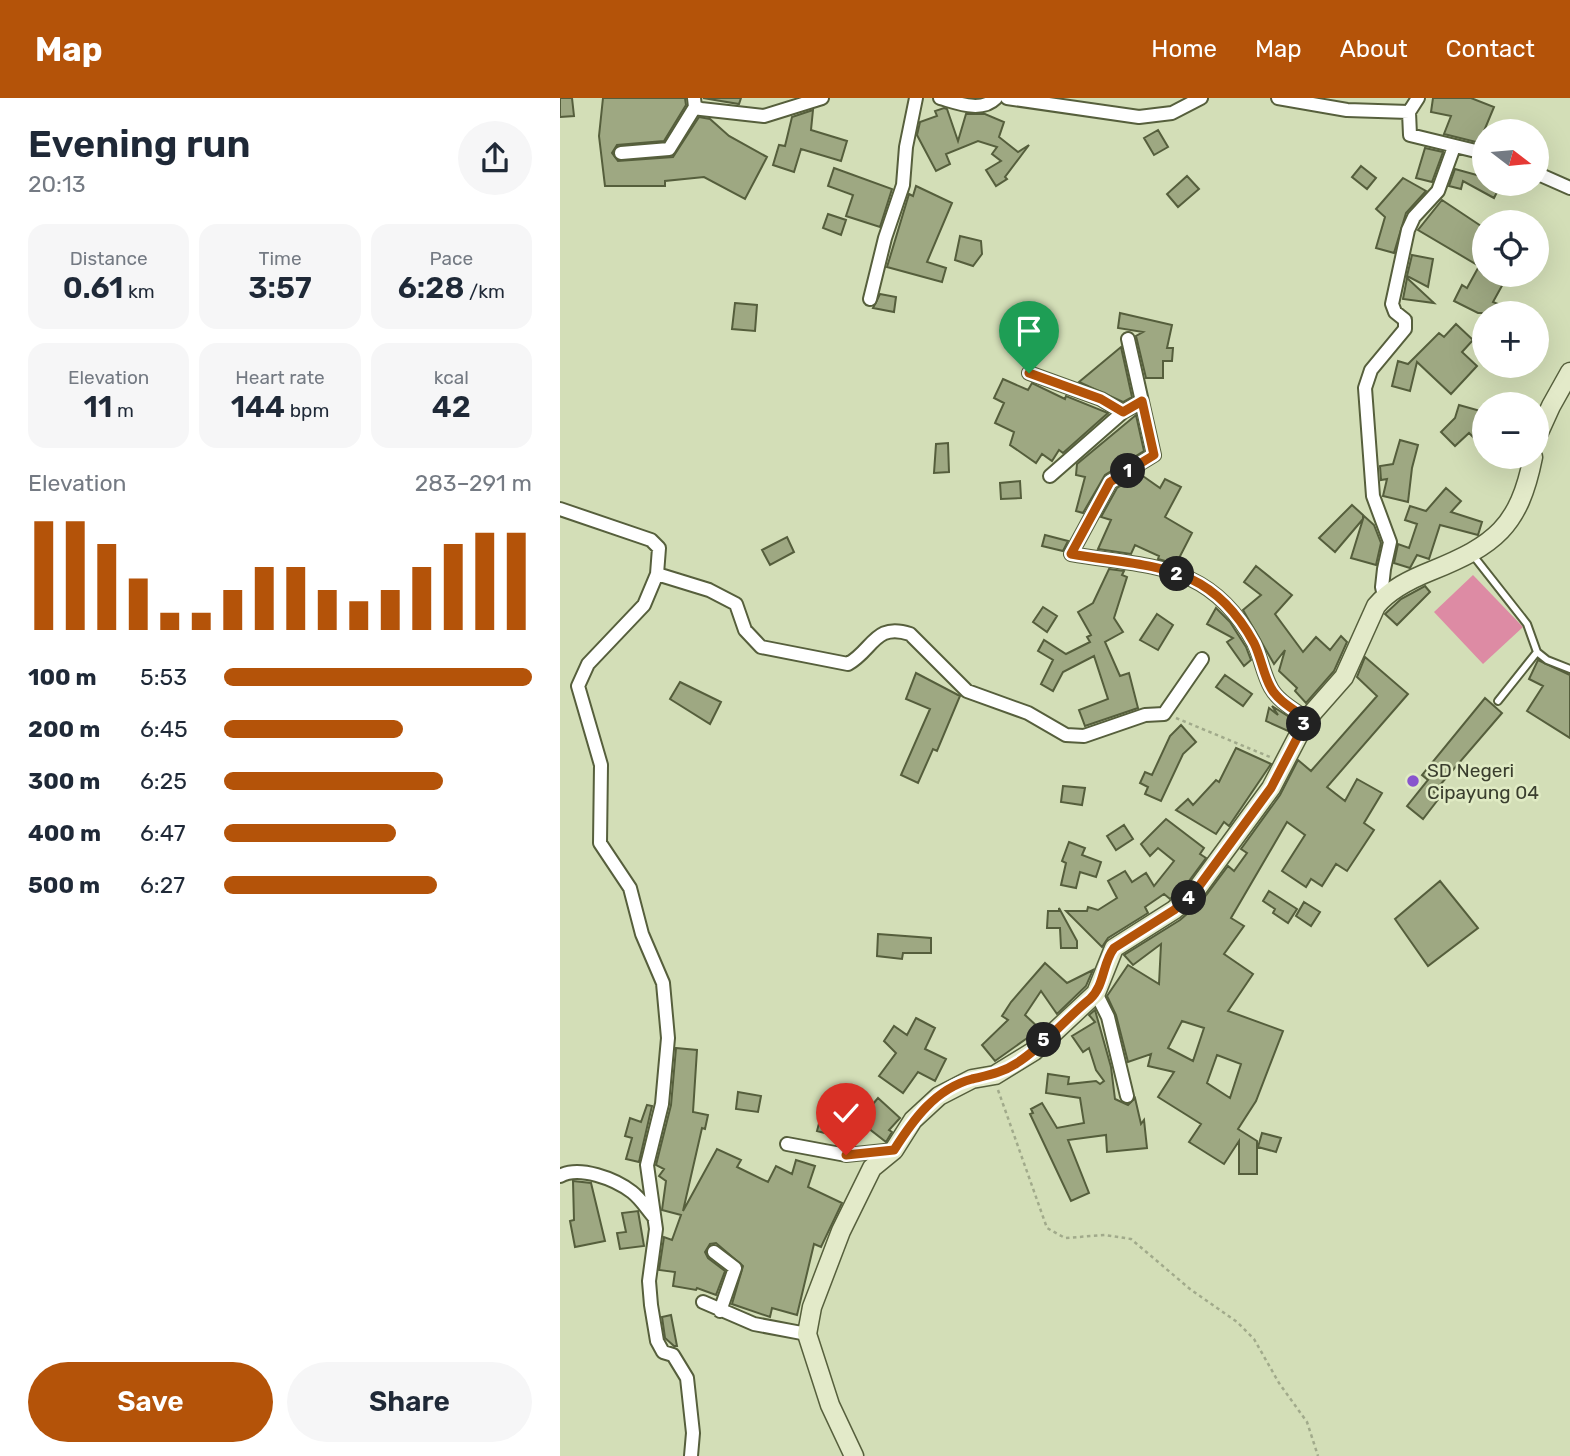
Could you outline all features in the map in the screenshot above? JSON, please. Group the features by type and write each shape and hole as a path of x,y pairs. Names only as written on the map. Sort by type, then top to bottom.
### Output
{"street":[{"path":"621,153 669,149 694,103 732,114 764,116 822,98"},
{"path":"870,299 885,238 903,185 906,148 916,98"},
{"path":"940,98 976,106 988,105 996,98"},
{"path":"1007,98 1139,117 1172,113 1201,98"},
{"path":"1278,98 1346,110 1409,112"},
{"path":"1418,98 1409,112 1410,135 1472,151"},
{"path":"1384,596 1382,587 1390,542 1373,496 1364,388 1371,370 1405,329 1405,320 1395,313 1392,304 1408,230 1414,217 1438,191 1454,147"},
{"path":"1549,179 1570,188"},
{"path":"1128,339 1154,455 1110,482 1071,554 1184,575 1209,586 1238,615 1255,646 1275,694 1307,719"},
{"path":"1549,407 1570,372"},
{"path":"1029,373 1101,399 1123,412"},
{"path":"1050,477 1123,412 1142,401"},
{"path":"854,1456 831,1405 807,1334 812,1307 859,1192 872,1168 894,1150 913,1120 939,1096 972,1079 995,1075 1034,1051 1096,993 1114,948 1174,910 1194,893 1246,825 1286,764 1291,746 1307,719 1344,677 1372,613 1384,596 1493,538 1513,518 1525,493 1530,469"},
{"path":"560,509 651,540 659,548 657,574 644,605 588,664 578,687 601,765 600,843 630,888 642,934 663,983 668,1038 662,1104 647,1165 655,1217 649,1282 654,1327 663,1352 673,1355 687,1378 693,1433 691,1456"},
{"path":"657,574 709,590 736,604 745,630 761,647 848,664 884,632 894,630 910,634 948,668 967,691 1028,713 1066,735 1084,736 1145,715 1164,714 1202,659"},
{"path":"1096,993 1108,1017 1127,1096"},
{"path":"787,1144 846,1155 894,1150"},
{"path":"564,1171 624,1187 655,1217"},
{"path":"714,1252 734,1268 720,1311"},
{"path":"702,1302 754,1324 807,1334"}],"lane":[{"path":"1471,552 1527,624 1537,652 1547,660 1570,669"},
{"path":"1498,701 1537,652"}],"path":[{"path":"1164,714 1286,764"},
{"path":"995,1075 1046,1228 1065,1238 1105,1235 1131,1239 1190,1289 1237,1322 1254,1339 1279,1384 1307,1423 1318,1456"}],"shaded area":[{"path":"1473,575 1523,627 1483,664 1434,612"}],"building":[{"path":"560,98 572,98 574,116 560,117"},
{"path":"603,98 685,98 686,105 664,141 617,145 612,153 618,161 673,157 699,117 710,119 729,136 767,157 745,199 704,177 665,181 665,186 605,186 599,136"},
{"path":"703,98 741,98 739,104"},
{"path":"1433,98 1471,98 1494,107 1489,119 1472,119 1472,141 1444,134 1451,116 1431,112"},
{"path":"947,109 958,141 966,114 985,114 1004,122 999,137 1018,152 1029,145 1005,177 1007,179 996,186 986,170 1001,161 992,154 997,147 978,141 946,154 950,164 936,171 917,135 920,122 937,116 935,111"},
{"path":"813,110 811,130 847,141 841,161 801,149 794,172 773,165 779,145 785,146 792,117"},
{"path":"1158,130 1168,147 1154,155 1144,138"},
{"path":"1425,148 1443,152 1432,182 1416,178"},
{"path":"1361,166 1376,178 1367,189 1352,177"},
{"path":"834,168 892,189 880,227 846,216 853,195 828,186"},
{"path":"1455,169 1472,174 1472,186 1463,181 1461,189 1449,186"},
{"path":"1187,176 1199,189 1178,207 1167,194"},
{"path":"1403,178 1426,191 1406,213 1394,253 1376,248 1385,217 1376,209"},
{"path":"916,186 952,203 927,262 946,268 942,282 887,267 909,194 913,196"},
{"path":"1442,200 1472,220 1472,262 1418,230"},
{"path":"828,214 846,220 841,235 823,228"},
{"path":"960,236 981,241 982,254 973,266 955,260"},
{"path":"1412,255 1433,259 1428,287 1407,276"},
{"path":"1407,278 1434,303 1403,299"},
{"path":"1472,279 1472,287 1501,287 1494,301 1472,301 1472,310 1454,301 1462,285 1467,288"},
{"path":"880,294 896,297 894,312 873,308"},
{"path":"735,303 757,305 755,331 732,329"},
{"path":"1120,313 1172,325 1167,348 1173,348 1172,361 1163,361 1163,378 1146,378 1136,336 1143,332 1118,328"},
{"path":"1456,324 1472,339 1462,352 1472,361 1472,371 1451,394 1417,362 1410,391 1392,386 1398,361 1408,364 1439,333 1444,337"},
{"path":"1121,347 1132,397 1123,402 1079,382"},
{"path":"1003,379 1028,390 1032,383 1065,399 1066,396 1108,413 1063,453 1059,450 1052,461 1042,454 1036,463 1010,445 1014,432 995,423 1004,403 994,398"},
{"path":"1459,405 1472,409 1472,436 1469,433 1455,446 1441,432 1455,418"},
{"path":"1136,415 1144,451 1105,475 1083,513 1076,511 1085,477 1076,475 1077,464"},
{"path":"1400,440 1418,445 1408,502 1383,496 1387,479 1381,480 1380,466 1393,464"},
{"path":"948,443 949,472 934,473 936,444"},
{"path":"1140,474 1160,488 1165,479 1181,487 1165,517 1192,533 1176,564 1158,559 1159,556 1135,545 1131,554 1098,549 1111,520 1101,517 1117,488"},
{"path":"1020,481 1021,498 1001,499 1000,483"},
{"path":"1446,488 1461,501 1451,512 1482,522 1478,535 1440,525 1429,559 1417,555 1410,568 1394,563 1398,544 1409,548 1417,524 1405,520 1410,506 1426,511"},
{"path":"1352,505 1363,515 1363,519 1335,552 1319,538"},
{"path":"1364,516 1374,525 1381,543 1376,565 1351,558"},
{"path":"1045,535 1068,541 1063,551 1042,546"},
{"path":"787,537 794,552 770,565 762,550"},
{"path":"1256,566 1292,595 1275,614 1303,652 1316,637 1330,650 1341,636 1347,642 1334,671 1306,703 1295,691 1297,688 1279,671 1285,650 1274,664 1243,610 1261,595 1244,582"},
{"path":"1109,569 1124,571 1122,575 1127,577 1114,618 1123,632 1105,642 1120,676 1129,673 1138,708 1085,726 1079,710 1108,699 1094,656 1063,672 1053,691 1041,684 1053,660 1038,651 1044,640 1066,654 1090,642 1087,637 1091,635 1078,612 1093,603"},
{"path":"1425,586 1430,592 1397,625 1385,614 1401,599"},
{"path":"1043,607 1057,616 1047,632 1033,622"},
{"path":"1216,608 1230,622 1246,647 1251,660 1244,666 1227,642 1233,638 1207,624"},
{"path":"1157,614 1173,625 1158,650 1140,640"},
{"path":"1365,657 1408,694 1327,787 1345,801 1357,779 1382,793 1364,823 1374,830 1347,871 1336,864 1322,886 1311,879 1306,887 1282,871 1305,835 1287,822 1231,918 1244,926 1224,954 1253,974 1228,1011 1283,1031 1256,1101 1238,1129 1257,1141 1257,1174 1239,1174 1239,1141 1224,1164 1189,1142 1201,1124 1158,1097 1174,1072 1148,1066 1151,1054 1128,1062 1116,1015 1107,996 1128,965 1159,984 1161,944 1133,965 1124,955 1180,920 1201,902 1228,866 1234,871 1247,853 1241,849 1280,795 1298,760 1311,771 1377,696 1357,677","holes":["1182,1021 1204,1028 1193,1061 1168,1048","1217,1055 1241,1064 1230,1098 1207,1083"]},
{"path":"1538,660 1570,675 1570,738 1527,711 1543,686 1529,679"},
{"path":"916,673 960,696 937,751 933,749 918,783 901,775 930,709 906,699"},
{"path":"1225,675 1252,694 1243,706 1216,687"},
{"path":"680,682 721,702 710,724 670,699"},
{"path":"1485,698 1502,713 1434,792 1440,797 1423,819 1407,806 1428,780 1422,775"},
{"path":"1272,706 1294,720 1288,731 1266,721 1269,708 1278,715"},
{"path":"1181,725 1196,742 1183,754 1161,801 1145,794 1148,787 1140,783 1145,772 1152,775 1170,736"},
{"path":"1236,748 1271,764 1229,826 1224,822 1216,834 1176,810 1188,799 1193,805 1216,780 1219,782"},
{"path":"1063,786 1085,788 1082,805 1061,802"},
{"path":"1166,819 1204,848 1200,854 1206,858 1186,885 1170,899 1164,894 1145,907 1148,913 1108,938 1102,947 1066,911 1087,911 1088,907 1098,910 1117,898 1108,881 1125,871 1132,882 1146,873 1154,886 1174,861 1158,848 1150,856 1141,844"},
{"path":"1124,825 1133,839 1116,850 1107,836"},
{"path":"1069,842 1085,848 1082,855 1101,862 1096,877 1080,872 1076,888 1061,885 1066,863 1062,861"},
{"path":"1440,881 1478,928 1428,966 1395,919"},
{"path":"1269,891 1297,909 1288,923 1273,913 1275,909 1263,901"},
{"path":"1304,902 1320,912 1311,926 1296,916"},
{"path":"1059,908 1077,941 1077,948 1061,948 1060,928 1047,928 1048,911 1059,911"},
{"path":"878,934 931,938 931,953 903,953 902,959 877,956"},
{"path":"1045,963 1067,983 1093,970 1086,986 1057,1014 1041,991 1025,1015 1040,1029 995,1061 982,1045 1008,1020 1002,1016 1011,1002"},
{"path":"1095,1010 1111,1067 1115,1099 1128,1105 1135,1098 1141,1124 1144,1120 1147,1148 1107,1152 1106,1135 1068,1140 1089,1193 1071,1201 1030,1114 1033,1113 1031,1109 1042,1103 1057,1128 1084,1123 1080,1098 1046,1093 1048,1074 1069,1077 1068,1084 1096,1081 1100,1084 1104,1081 1096,1070 1089,1048 1083,1052 1072,1036 1095,1022 1089,1015"},
{"path":"916,1018 935,1028 925,1049 946,1059 935,1081 918,1072 903,1093 879,1076 896,1053 884,1041 894,1026 907,1035"},
{"path":"676,1048 697,1050 693,1112 708,1115 705,1129 702,1128 683,1211 717,1149 741,1160 737,1167 768,1182 776,1166 792,1174 796,1160 815,1166 808,1187 842,1203 821,1247 814,1244 797,1315 772,1308 770,1317 732,1304 743,1266 716,1243 710,1244 705,1252 708,1258 725,1271 716,1295 697,1288 673,1286 675,1272 659,1270 664,1237 672,1240 681,1215 662,1210 666,1181 659,1176 664,1169 656,1165 671,1105"},
{"path":"738,1092 761,1096 758,1112 736,1109"},
{"path":"878,1098 900,1118 889,1130 892,1132 886,1142 863,1124 871,1115 867,1111"},
{"path":"647,1105 652,1106 639,1162 626,1159 632,1138 625,1136 630,1118 641,1122"},
{"path":"822,1112 841,1117 836,1136 817,1131"},
{"path":"1262,1133 1281,1138 1276,1152 1258,1147"},
{"path":"573,1181 591,1183 605,1241 575,1247 570,1221 574,1220"},
{"path":"638,1211 644,1246 620,1249 617,1233 626,1232 622,1213"},
{"path":"671,1315 677,1346 665,1338 662,1317"}],"place":[{"name":"SD Negeri Cipayung 04","path":"1413,781"}],"route":[{"path":"846,1155 894,1150 913,1120 926,1106 957,1085 995,1075 1015,1065 1090,999 1101,984 1108,957 1114,948 1127,937 1174,910 1199,887 1271,788 1286,764 1291,746 1307,719 1275,694 1267,679 1263,662 1238,615 1209,586 1184,575 1071,554 1110,482 1154,455 1142,401 1123,412 1101,399 1029,373"}]}
